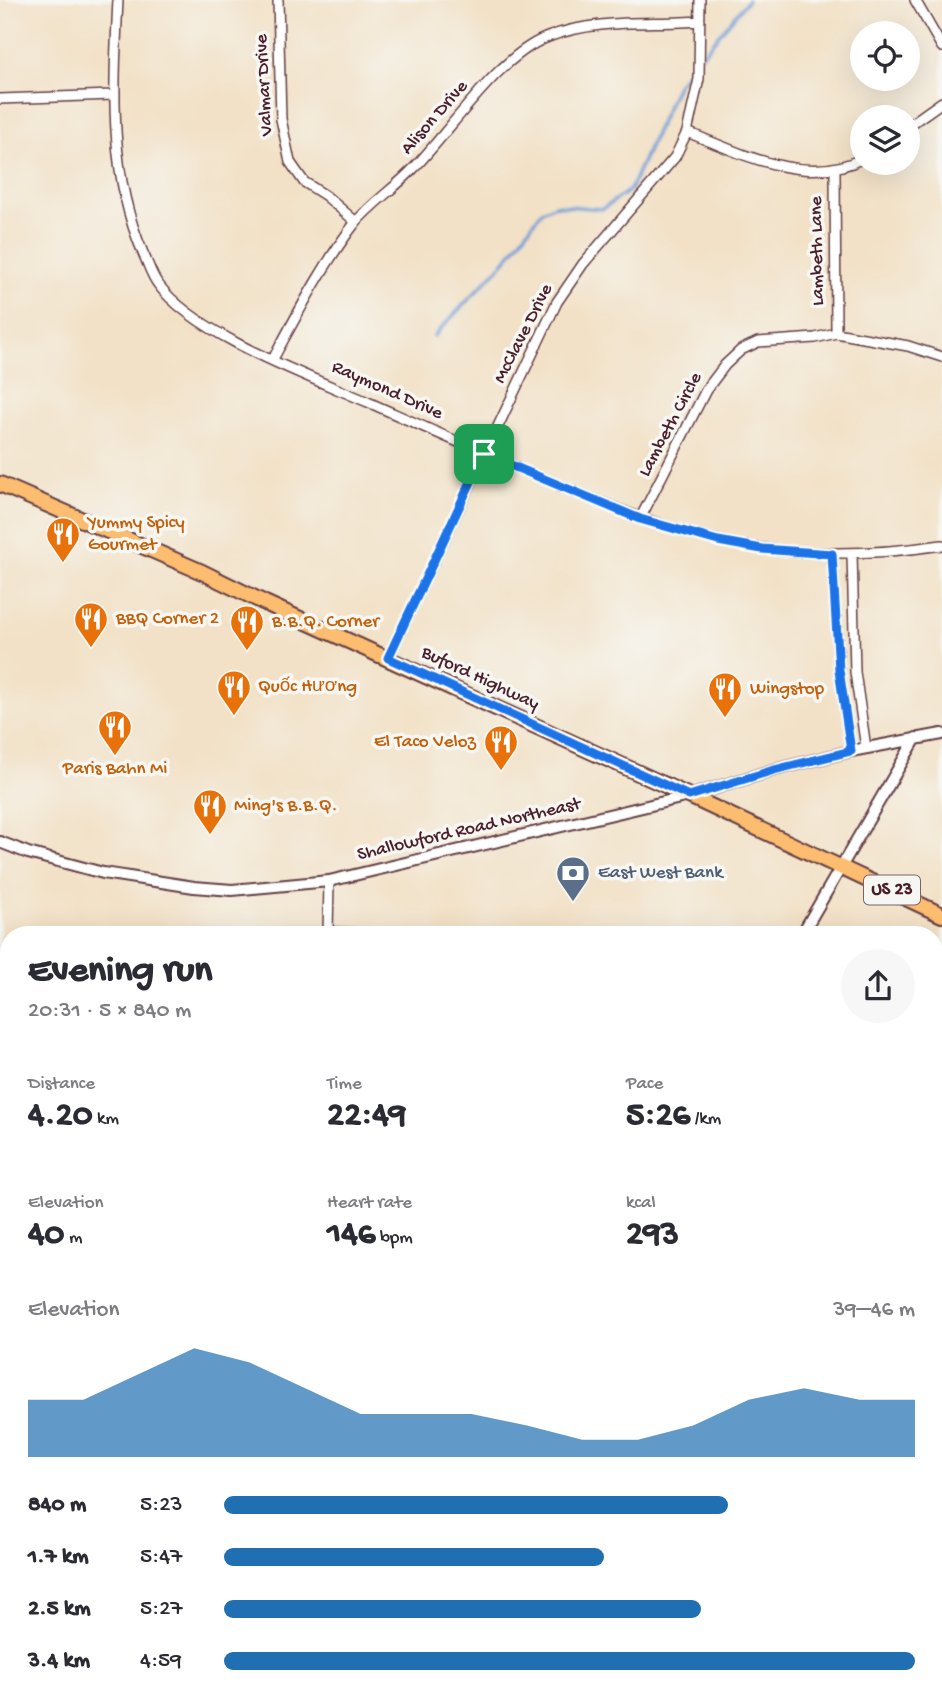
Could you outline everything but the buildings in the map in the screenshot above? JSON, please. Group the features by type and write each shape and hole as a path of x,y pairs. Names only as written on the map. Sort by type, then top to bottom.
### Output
{"main road":[{"name":"Buford Highway","path":"0,484 202,572 942,915"}],"street":[{"name":"Raymond Drive","path":"118,0 113,94 117,155 123,188 134,231 155,281 169,299 188,314 229,339 273,359 484,454 640,519 718,541 762,549 832,554 912,550 942,545"},
{"name":"Valmar Drive","path":"278,0 281,119 290,162 304,183 326,196 356,222"},
{"name":"McClave Drive","path":"388,658 557,302 583,264 675,158 687,132 699,79 699,0"},
{"path":"915,0 942,47"},
{"name":"Alison Drive","path":"273,359 304,301 356,222 413,170 519,52 546,37 597,24 701,21"},
{"path":"0,99 113,94"},
{"path":"920,118 942,102"},
{"path":"687,132 763,162 806,169 835,169 850,163"},
{"name":"Lambeth Lane","path":"835,169 836,333"},
{"name":"Lambeth Circle","path":"640,519 706,390 725,365 741,350 758,342 815,338 836,333 908,346 942,357"},
{"path":"852,553 855,672 866,748"},
{"path":"832,554 839,670 851,751"},
{"name":"Shallowford Road Northeast","path":"0,842 28,853 103,873 194,887 232,890 329,881 689,796 774,770 851,751 942,734"},
{"path":"807,926 916,738"},
{"path":"328,926 329,881"}],"waterway":[{"path":"702,55 748,0"},
{"path":"434,336 506,260 542,211 555,205 602,209 630,190 677,85 697,61"}],"place":[{"name":"Yummy Spicy Gourmet","path":"63,564"},
{"name":"BBQ Corner 2","path":"91,649"},
{"name":"B.B.Q. Corner","path":"247,652"},
{"name":"Quốc Hương","path":"234,717"},
{"name":"Wingstop","path":"725,719"},
{"name":"Paris Bahn Mi","path":"115,757"},
{"name":"El Taco Veloz","path":"501,772"},
{"name":"Ming's B.B.Q.","path":"210,836"},
{"name":"East West Bank","path":"573,903"}],"route":[{"path":"484,454 640,519 718,541 762,549 832,554 839,670 851,751 774,770 689,796 388,658 484,454"}]}
